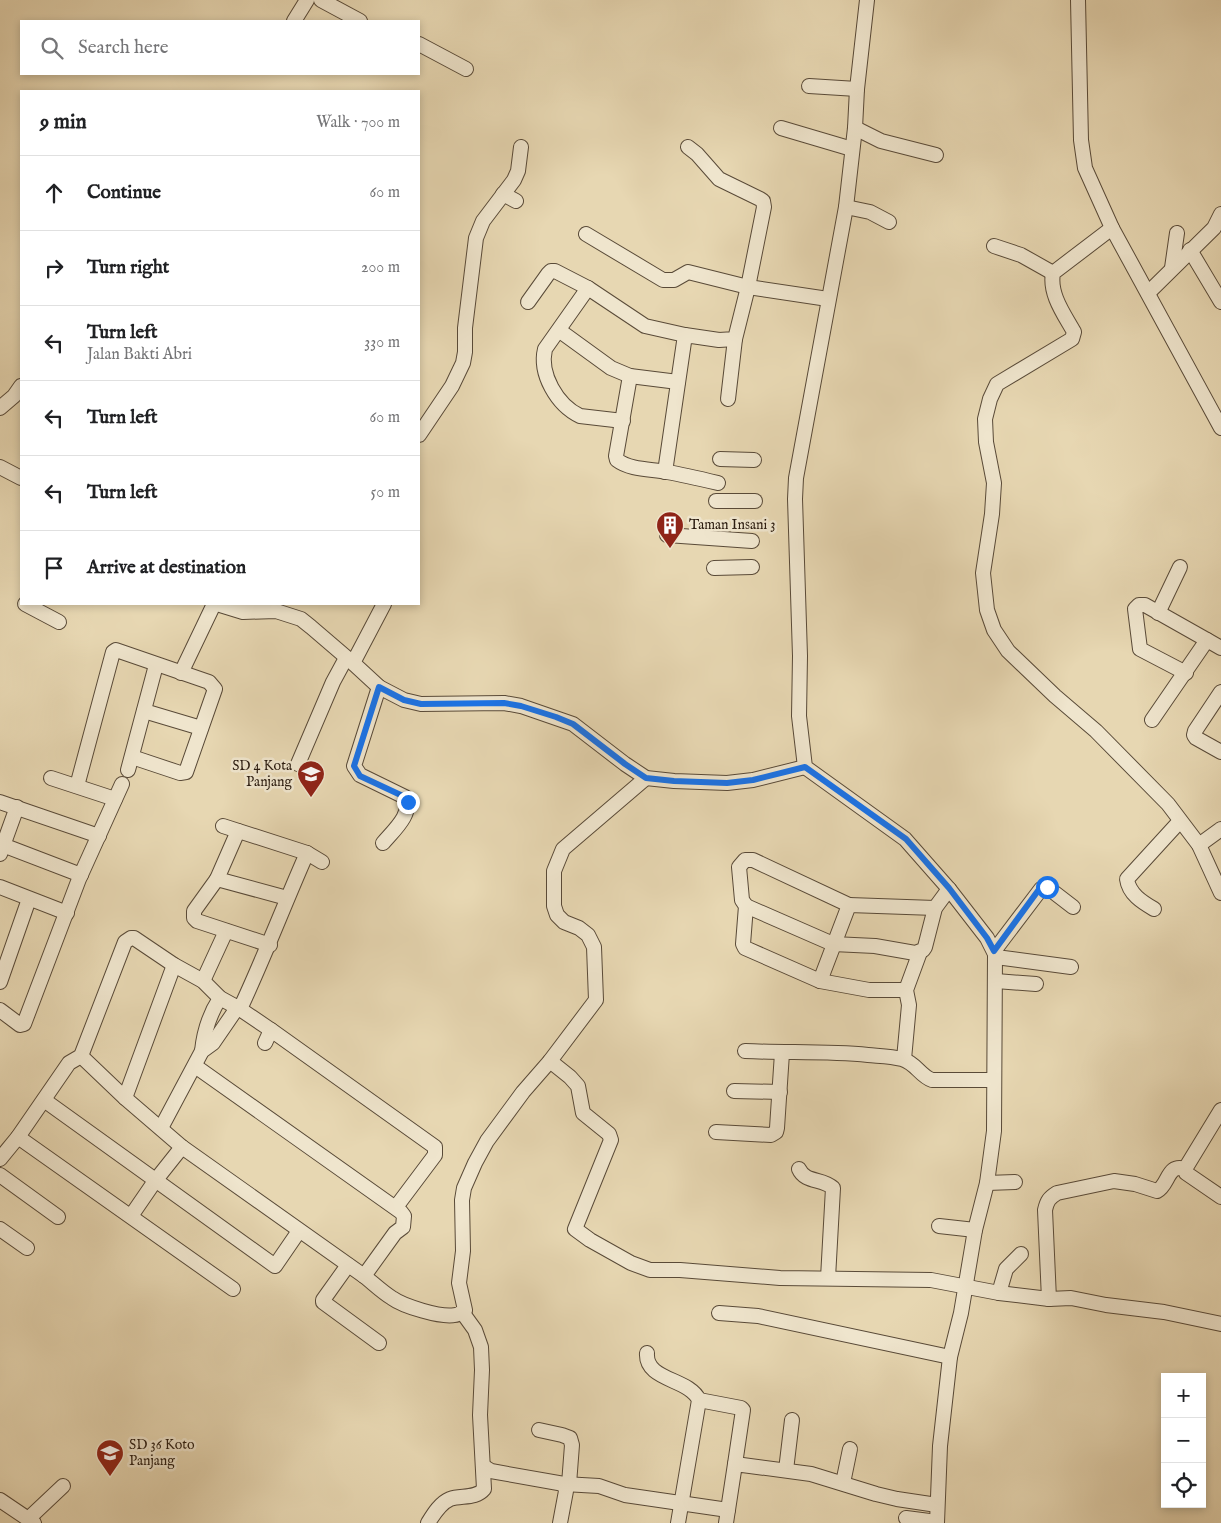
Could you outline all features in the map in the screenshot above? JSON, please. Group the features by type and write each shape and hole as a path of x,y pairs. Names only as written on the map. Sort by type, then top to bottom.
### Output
{"street":[{"path":"295,20 307,0"},
{"path":"321,0 358,20"},
{"path":"1078,0 1081,140 1085,168 1112,228 1221,428"},
{"path":"862,2 855,128 846,207 796,478 800,656 799,716 805,767 906,839 949,888 987,938 995,954 996,981 994,1132 987,1183 975,1230 961,1313 950,1357 942,1421 937,1522 906,1518"},
{"path":"420,45 466,69"},
{"path":"808,86 857,89"},
{"path":"781,128 852,149"},
{"path":"855,128 881,141 936,155"},
{"path":"420,434 452,386 463,363 465,328 476,238 483,221 514,180 518,171 521,147"},
{"path":"688,147 698,154 719,179 763,201 764,207 748,287 735,339 728,399"},
{"path":"503,194 516,201"},
{"path":"846,207 870,212 889,222"},
{"path":"1148,293 1190,250 1217,231 1221,214"},
{"path":"1112,228 1053,273 1051,284 1060,308 1074,332 1072,339 997,384 990,399 985,419 986,442 994,483 992,514 983,573 988,610 994,630 1008,651 1055,696 1096,731 1168,804 1198,845 1220,886"},
{"path":"1172,268 1177,233"},
{"path":"586,234 663,280 674,280 688,272 748,287 828,299"},
{"path":"994,246 1021,255 1053,273"},
{"path":"1190,250 1221,302"},
{"path":"528,302 551,271 555,271 588,288 645,326 719,340 735,339"},
{"path":"588,288 560,331 545,349 544,356 549,382 557,398 574,413 580,416 623,420"},
{"path":"560,331 611,368 630,376 678,382"},
{"path":"666,472 685,335"},
{"path":"630,376 616,456 617,460 648,470 718,483"},
{"path":"0,408 14,396 20,387"},
{"path":"720,460 754,460"},
{"path":"0,467 20,477"},
{"path":"716,501 755,501"},
{"path":"667,535 752,541"},
{"path":"714,568 752,567"},
{"path":"1158,613 1180,567"},
{"path":"27,605 60,622"},
{"path":"182,673 215,605"},
{"path":"218,605 242,612 276,612 290,615 312,627 379,687 404,700 421,704 504,703 521,706 556,717 573,724 646,778 727,783 753,780 805,767"},
{"path":"298,764 333,682 350,661 383,605"},
{"path":"1186,673 1140,649 1135,609 1139,605 1145,605 1221,648"},
{"path":"1152,720 1207,640"},
{"path":"77,786 113,652 116,650 209,682 215,688 186,772 130,763 156,665"},
{"path":"379,687 354,766 360,776 405,797 408,802 407,813 383,843"},
{"path":"1221,692 1194,735 1221,752"},
{"path":"144,711 201,728"},
{"path":"51,778 115,800"},
{"path":"81,1056 125,1098 182,1147 364,1276 392,1298 415,1308 454,1316 465,1310 459,1284 463,1251 462,1213 464,1188 475,1163 487,1141 523,1092 550,1061 596,1000 594,947 588,935 579,928 564,922 556,915 554,906 554,871 563,848 646,778"},
{"path":"0,1010 20,1025 24,1024 81,875 122,784"},
{"path":"0,802 99,836"},
{"path":"17,807 1,848 81,875"},
{"path":"1154,909 1140,901 1128,886 1127,880 1180,821"},
{"path":"223,826 307,853 322,862"},
{"path":"1198,845 1221,829"},
{"path":"238,831 216,879 193,915 197,921 270,944"},
{"path":"202,1051 213,1043 238,1009 270,944 287,898 307,853"},
{"path":"920,952 875,946 833,944 746,906 742,900 738,867 742,862 753,860 849,905 935,908"},
{"path":"216,879 287,898"},
{"path":"0,887 67,912"},
{"path":"995,954 1040,888 1047,887 1073,907"},
{"path":"904,1059 909,1006 906,990 920,952 925,947 935,908 949,888"},
{"path":"0,982 29,899"},
{"path":"820,981 849,905"},
{"path":"746,906 743,944 745,948 820,981 869,990 906,990"},
{"path":"203,981 226,931"},
{"path":"0,1159 18,1137 69,1063 81,1056 125,942 134,938 174,965 203,981 220,998 271,1030 436,1147 434,1155 396,1207"},
{"path":"995,954 1071,967"},
{"path":"125,1098 174,965"},
{"path":"996,981 1036,984"},
{"path":"161,1128 202,1051 208,1018 220,998"},
{"path":"265,1043 271,1030"},
{"path":"746,1051 782,1053 839,1052 904,1059 915,1066 924,1078 932,1080 994,1080"},
{"path":"716,1132 774,1134 777,1128 782,1053"},
{"path":"550,1061 578,1086 583,1113 609,1134 611,1140 575,1228 576,1231 631,1263 650,1270 708,1272 780,1278 931,1280 999,1293 1049,1299 1071,1298 1106,1305 1164,1312 1221,1324"},
{"path":"194,1066 396,1207 404,1216 403,1228 395,1233 364,1276"},
{"path":"734,1091 780,1092"},
{"path":"44,1100 275,1266 300,1231"},
{"path":"1185,1169 1221,1110"},
{"path":"18,1137 233,1289"},
{"path":"132,1216 155,1181 182,1147"},
{"path":"1049,1299 1045,1210 1046,1202 1057,1193 1114,1180 1136,1184 1157,1191 1162,1189 1169,1174 1174,1169 1181,1167 1185,1169 1186,1173 1221,1197"},
{"path":"798,1169 803,1176 827,1183 833,1188 828,1278"},
{"path":"0,1175 58,1217"},
{"path":"987,1183 1015,1182"},
{"path":"939,1226 975,1230"},
{"path":"0,1229 27,1248"},
{"path":"999,1293 1006,1269 1021,1254"},
{"path":"348,1265 322,1301 379,1343"},
{"path":"428,1523 444,1503 450,1499 469,1496 484,1489 480,1415 481,1347 475,1330 462,1312"},
{"path":"719,1314 758,1316 950,1357"},
{"path":"647,1353 650,1367 661,1375 691,1390 697,1395 699,1400 678,1523"},
{"path":"483,1466 491,1472 566,1484 599,1486 626,1495 681,1502 727,1516 743,1410 741,1408 699,1400"},
{"path":"786,1470 792,1420"},
{"path":"539,1430 567,1436 572,1440 560,1523"},
{"path":"843,1483 850,1449"},
{"path":"736,1464 811,1474 897,1499 937,1505"},
{"path":"0,1500 31,1521 63,1486"}],"place":[{"name":"Taman Insani 3","path":"670,549"},
{"name":"SD 4 Kota Panjang","path":"311,798"},
{"name":"SD 36 Koto Panjang","path":"110,1477"}],"route":[{"path":"408,802 405,797 360,776 355,770 354,762 379,687 404,700 421,704 504,703 521,706 556,717 573,724 646,778 727,783 753,780 805,767 906,839 949,888 987,938 994,951 1040,888 1047,887"}]}
